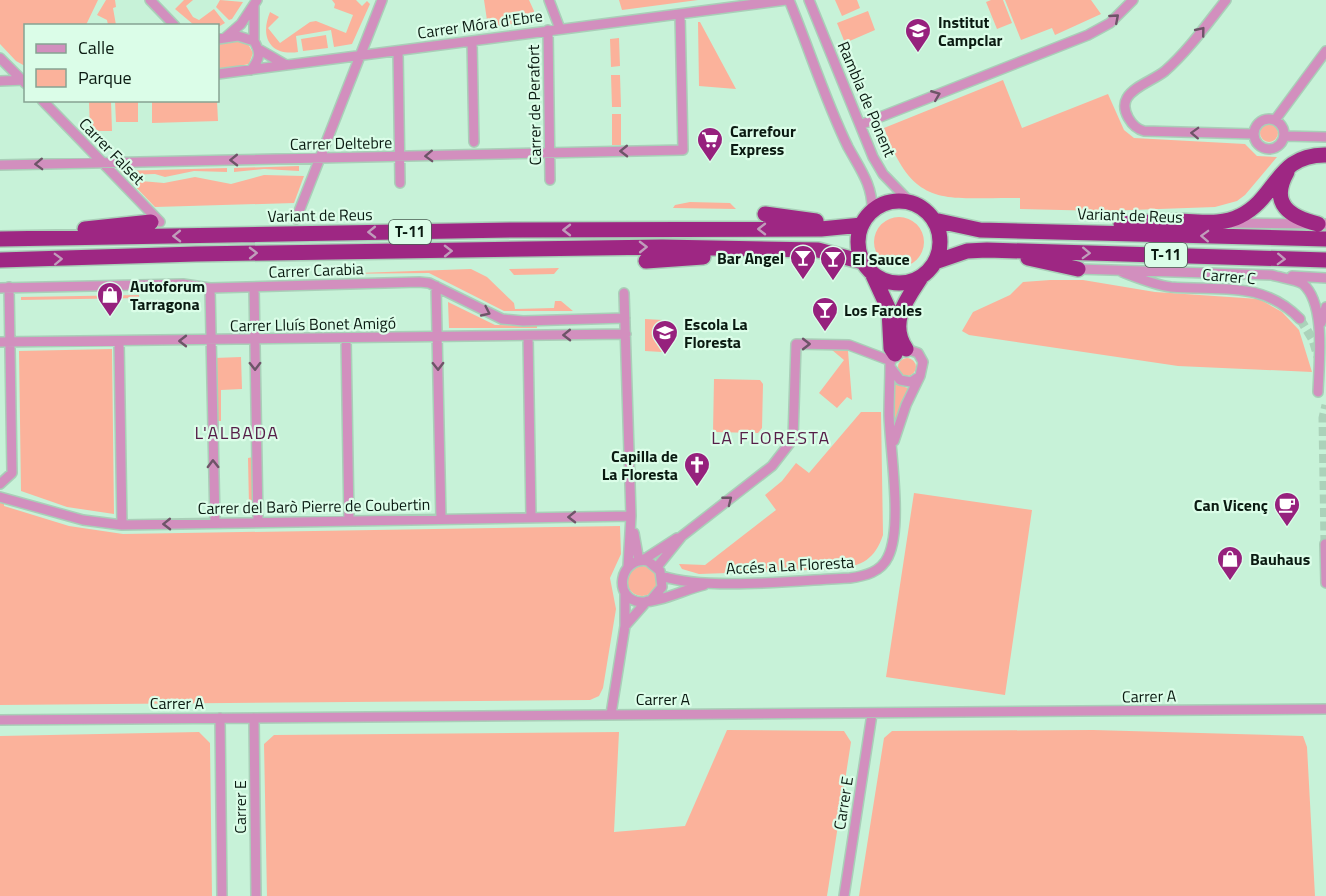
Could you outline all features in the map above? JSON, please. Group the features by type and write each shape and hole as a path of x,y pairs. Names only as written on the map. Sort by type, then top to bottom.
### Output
{"highway":[{"path":"1220,223 1241,216 1254,207 1262,200 1279,174 1293,162 1310,156 1326,155"},
{"path":"1293,162 1280,184 1285,208 1292,216 1322,224"},
{"path":"895,358 891,348 889,310 858,243 862,225 872,211 890,201 910,202"},
{"name":"Variant de Reus","path":"910,202 926,210 934,220 980,230 1326,239"},
{"path":"765,214 820,222 821,229"},
{"path":"934,220 941,241 935,262"},
{"name":"T-11","path":"1039,230 1054,225 1093,226 1175,221 1220,223"},
{"path":"0,237 156,222"},
{"name":"T-11","path":"821,229 862,225"},
{"name":"Variant de Reus","path":"0,237 513,230 821,229"},
{"name":"T-11","path":"0,260 196,254 650,247 818,250 868,267 893,282 908,282 922,276 935,262 967,251 1008,254 1326,260"},
{"path":"646,261 738,256 746,250"},
{"path":"1008,254 1078,269"},
{"path":"895,358 900,311 922,276"}],"street":[{"path":"150,0 173,24"},
{"path":"296,219 382,0"},
{"path":"549,0 560,29"},
{"name":"Carrer Móra d'Ebre","path":"219,74 788,0"},
{"name":"Rambla de Ponent","path":"788,0 848,147 865,175 872,198 872,211"},
{"name":"Rambla de Ponent","path":"809,0 860,125 883,174 910,202"},
{"path":"860,125 1088,34 1110,23 1133,0"},
{"path":"1226,0 1181,55 1164,71 1132,92 1126,99 1125,107 1132,124 1144,131 1254,134"},
{"path":"221,39 255,3"},
{"path":"254,41 255,3"},
{"name":"Carrer Deltebre","path":"0,165 683,150 680,14"},
{"name":"Carrer de Perafort","path":"548,30 550,180"},
{"path":"221,39 246,36 254,41 260,50 286,65"},
{"path":"472,41 474,142"},
{"path":"251,70 260,58 260,50"},
{"path":"398,51 400,183"},
{"path":"1275,120 1282,126 1284,136 1276,147 1266,148 1258,144 1254,134 1260,122 1275,120 1326,51"},
{"path":"0,58 24,81"},
{"path":"0,81 24,81"},
{"name":"Carrer Falset","path":"44,102 156,222"},
{"path":"1284,136 1326,137"},
{"path":"1220,223 1322,224"},
{"path":"1078,269 1326,278"},
{"name":"Carrer C","path":"1114,270 1163,286 1258,292 1277,300 1300,319"},
{"path":"1272,275 1305,285 1315,299 1320,325 1318,392"},
{"name":"Carrer Carabia","path":"4,287 183,284 210,288 419,282 436,286 502,319 523,321 625,318"},
{"path":"436,286 441,519"},
{"path":"0,484 12,473 4,287"},
{"path":"254,287 258,522"},
{"path":"210,288 215,523"},
{"path":"611,714 624,626 625,593 621,582 628,566 631,516 624,293"},
{"path":"1320,325 1326,307"},
{"name":"Carrer Lluís Bonet Amigó","path":"5,342 626,334"},
{"path":"528,336 531,518"},
{"path":"346,339 349,521"},
{"path":"119,341 122,525"},
{"path":"657,567 682,536 772,466 793,439 796,344 849,345 865,352 895,358 914,351 921,357 924,367 920,376 911,382 900,381 895,358"},
{"name":"Accés a La Floresta","path":"662,576 676,581 716,583 850,578 865,576 878,570 888,559 893,545 893,444 890,417 895,358"},
{"name":"Accés a La Floresta","path":"893,444 906,405 920,376"},
{"path":"0,412 11,411"},
{"name":"Carrer del Barò Pierre de Coubertin","path":"0,497 83,520 122,525 631,516"},
{"path":"631,516 641,561"},
{"path":"628,566 641,561 670,540 682,536"},
{"path":"1325,544 1326,584"},
{"path":"624,626 660,592 662,576 657,567 641,561"},
{"name":"Accés a La Floresta","path":"650,600 716,583"},
{"path":"625,593 635,601 650,600"},
{"name":"Carrer A","path":"0,720 1326,709"},
{"name":"Carrer E","path":"844,896 872,714"},
{"name":"Carrer E","path":"220,718 222,896"},
{"name":"Carrer E","path":"254,718 256,896"}],"green space":[{"path":"0,0 98,0 86,24 24,24 24,65 16,61 0,44"},
{"path":"106,0 115,0 116,7 113,8 116,24 108,24 107,20 97,15"},
{"path":"184,0 193,0 186,6 193,17 199,20 214,9 225,23 219,26 219,24 193,24 175,9"},
{"path":"220,0 243,2 229,20 216,7"},
{"path":"332,0 356,0 362,6 367,1 370,4 352,44 334,47 331,30 296,36 298,52 280,51 269,42 266,29 270,12 279,17 268,28 280,43 310,22 316,21 346,33 353,15 334,8 335,4"},
{"path":"484,0 529,0 534,11 533,18 527,22 488,27"},
{"path":"619,0 698,0 622,10"},
{"path":"835,0 857,0 860,8 842,16"},
{"path":"1003,0 1012,23 997,29 986,2"},
{"path":"1005,0 1091,0 1101,14 1055,35 1052,28 1021,40"},
{"path":"868,11 875,30 845,43 837,23"},
{"path":"698,22 700,22 736,89 699,86"},
{"path":"326,35 328,48 303,51 301,39"},
{"path":"619,38 620,66 611,67 610,39"},
{"path":"242,41 248,44 253,53 249,64 219,70 219,43"},
{"path":"611,75 620,75 621,107 612,107"},
{"path":"1003,80 1022,128 1108,94 1124,130 1134,138 1245,144 1257,156 1277,157 1245,195 1237,201 1215,207 1103,211 1020,209 1020,198 951,197 935,194 920,186 907,174 895,155 884,128"},
{"path":"89,102 111,102 112,131 90,131"},
{"path":"115,102 138,102 138,122 116,122"},
{"path":"152,102 217,102 218,121 152,123"},
{"path":"612,114 621,114 621,145 612,145"},
{"path":"1269,124 1275,127 1278,133 1275,139 1269,142 1263,139 1260,133 1263,127"},
{"path":"299,166 299,171 264,169 234,172 234,168"},
{"path":"227,168 227,172 194,171 165,177 155,174 124,175 120,171"},
{"path":"264,175 304,176 294,203 155,207 129,180 164,183 195,177 231,184"},
{"path":"690,202 730,203 736,209 673,208 675,205"},
{"path":"899,217 908,219 919,228 924,242 922,251 913,262 899,267 890,265 879,256 874,242 876,233 885,222"},
{"path":"559,268 554,274 514,275 509,269"},
{"path":"471,269 487,277 514,303 515,309 554,308 555,301 561,301 573,311 504,311 429,273 329,274"},
{"path":"1083,280 1155,292 1259,299 1282,312 1299,330 1312,372 1178,366 969,335 962,331 973,312 1010,295 1023,282"},
{"path":"139,295 139,298 21,300 21,297"},
{"path":"448,302 495,325 537,326 537,328 449,328"},
{"path":"645,319 663,320 662,352 645,351"},
{"path":"112,349 114,514 67,507 21,491 19,351"},
{"path":"832,350 848,351 852,400 847,397 837,408 819,393 844,360"},
{"path":"241,357 242,389 221,390 221,421 215,421 214,358"},
{"path":"907,358 913,361 916,367 913,373 907,376 901,373 898,367 901,361"},
{"path":"714,379 760,380 763,384 762,428 758,433 713,432"},
{"path":"894,383 910,389 895,420 894,418"},
{"path":"861,412 881,412 883,535 872,556 854,566 838,569 699,574 682,569 679,564 705,565 776,510 765,495 782,481 796,463 809,473"},
{"path":"253,457 254,506 249,506 248,458"},
{"path":"914,493 1032,510 1005,695 886,677"},
{"path":"0,502 4,503 4,506 69,526 123,534 620,526 621,554 610,578 616,609 603,688 599,696 590,700 0,705"},
{"path":"642,566 653,570 657,581 653,592 642,596 631,592 627,581 631,570"},
{"path":"727,730 844,731 851,742 827,896 267,896 264,744 274,735 619,732 614,832 685,826"},
{"path":"1093,730 1303,736 1307,747 1315,896 859,896 884,738 892,731"},
{"path":"199,732 210,743 212,896 0,896 0,736"}],"tunnel":[{"path":"1300,319 1313,340 1318,357"},
{"path":"1325,544 1323,418 1326,405"}],"place":[{"name":"Institut Campclar","path":"918,54"},
{"name":"Carrefour Express","path":"710,163"},
{"name":"Bar Angel","path":"803,281"},
{"name":"El Sauce","path":"833,282"},
{"name":"Autoforum Tarragona","path":"110,318"},
{"name":"Los Faroles","path":"825,333"},
{"name":"Escola La Floresta","path":"665,356"},
{"name":"Capilla de La Floresta","path":"697,488"},
{"name":"Can Vicenç","path":"1287,528"},
{"name":"Bauhaus","path":"1230,582"}],"district":[{"name":"L'ALBADA","path":"237,433"},
{"name":"LA FLORESTA","path":"771,438"}]}
